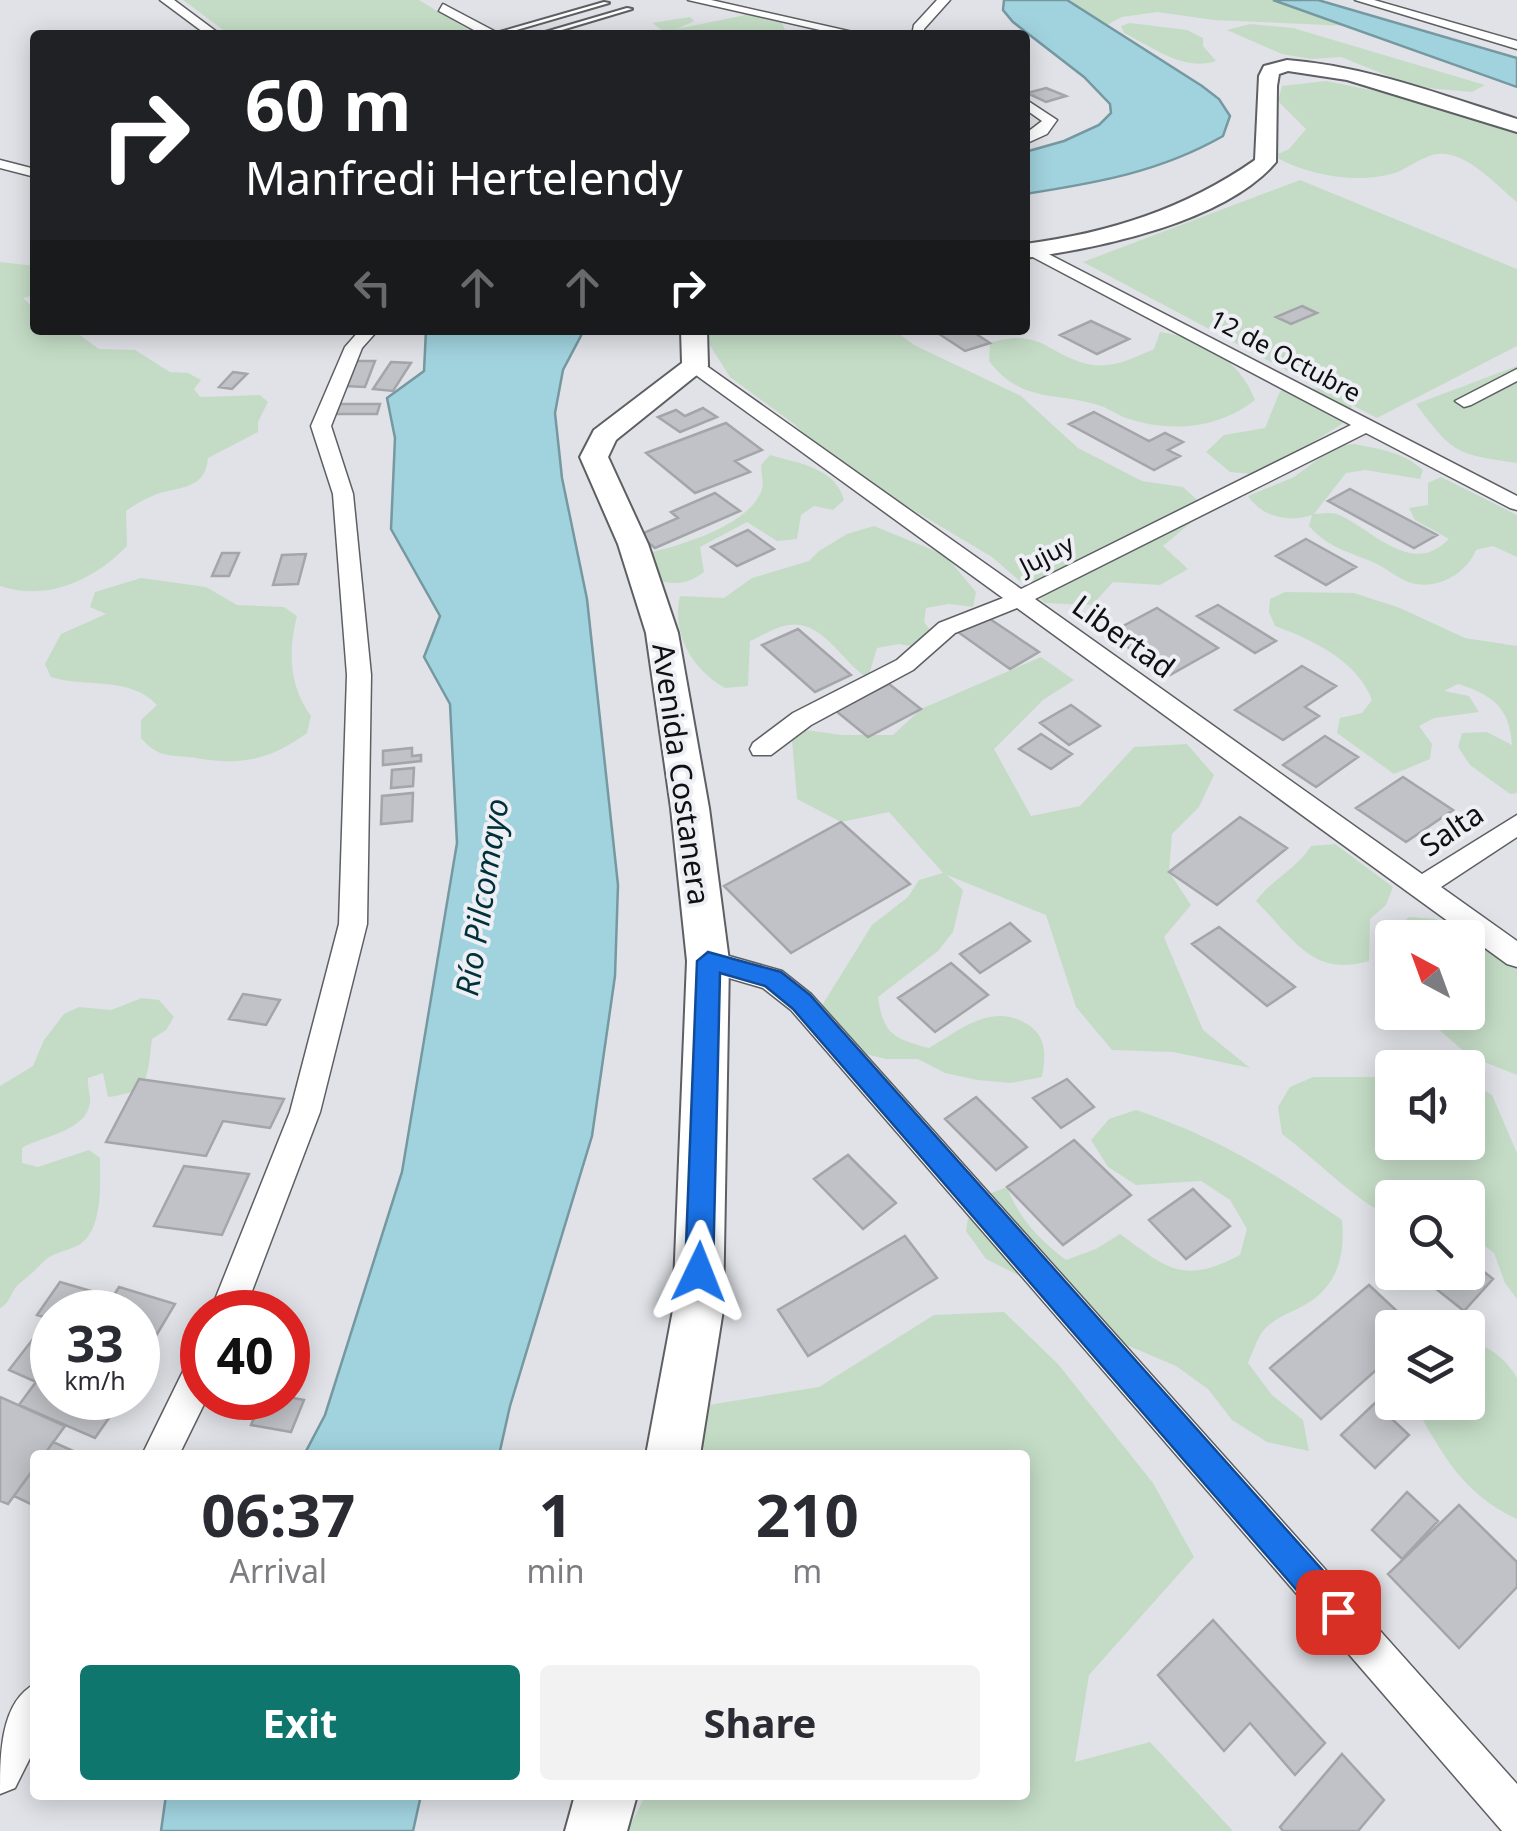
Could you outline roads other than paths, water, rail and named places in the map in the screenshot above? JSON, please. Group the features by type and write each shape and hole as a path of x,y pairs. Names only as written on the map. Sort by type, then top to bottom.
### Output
{"street":[{"path":"166,0 208,30"},
{"path":"694,0 836,30"},
{"path":"918,30 944,0"},
{"path":"1361,0 1517,45"},
{"path":"458,4 443,8 483,30"},
{"path":"1409,14 1424,7"},
{"path":"1030,251 1116,236 1192,208 1233,187 1266,162 1269,134 1264,82 1280,65 1326,67 1517,126"},
{"path":"1030,107 1050,120 1042,131 1030,137"},
{"path":"0,164 30,172"},
{"name":"12 de Octubre","path":"1030,252 1517,504"},
{"path":"236,1290 305,1112 354,924 359,676 343,494 321,426 354,347 365,335"},
{"name":"Libertad","path":"694,348 1020,598 1517,956"},
{"name":"Avenida Costanera","path":"673,1450 698,1310 708,961 690,808 662,634 633,544 594,457 604,436 694,348"},
{"path":"1464,401 1517,374"},
{"name":"Jujuy","path":"762,749 802,719 905,664 947,628 1020,598 1366,425"},
{"name":"Salta","path":"1422,887 1517,824"},
{"path":"708,961 772,978 801,1002 1517,1816"},
{"path":"162,1450 180,1415"},
{"path":"0,1773 30,1716"},
{"path":"596,1831 605,1800"}],"lane":[{"path":"510,30 606,4"},
{"path":"555,30 629,8"}],"water":[{"path":"1004,0 1067,0 1219,99 1230,116 1223,136 1151,167 1030,193 1030,151 1099,125 1111,113 1110,104 1084,77 1003,10"},
{"path":"1273,0 1318,0 1517,58 1517,87"},
{"name":"Río Pilcomayo","path":"426,335 581,335 563,370 555,413 562,478 587,599 618,885 615,976 592,1136 500,1450 307,1450 325,1415 402,1172 457,843 450,704 424,657 440,616 391,529 395,438 387,398 424,371"},
{"path":"165,1800 420,1800 413,1831 161,1831"}]}
